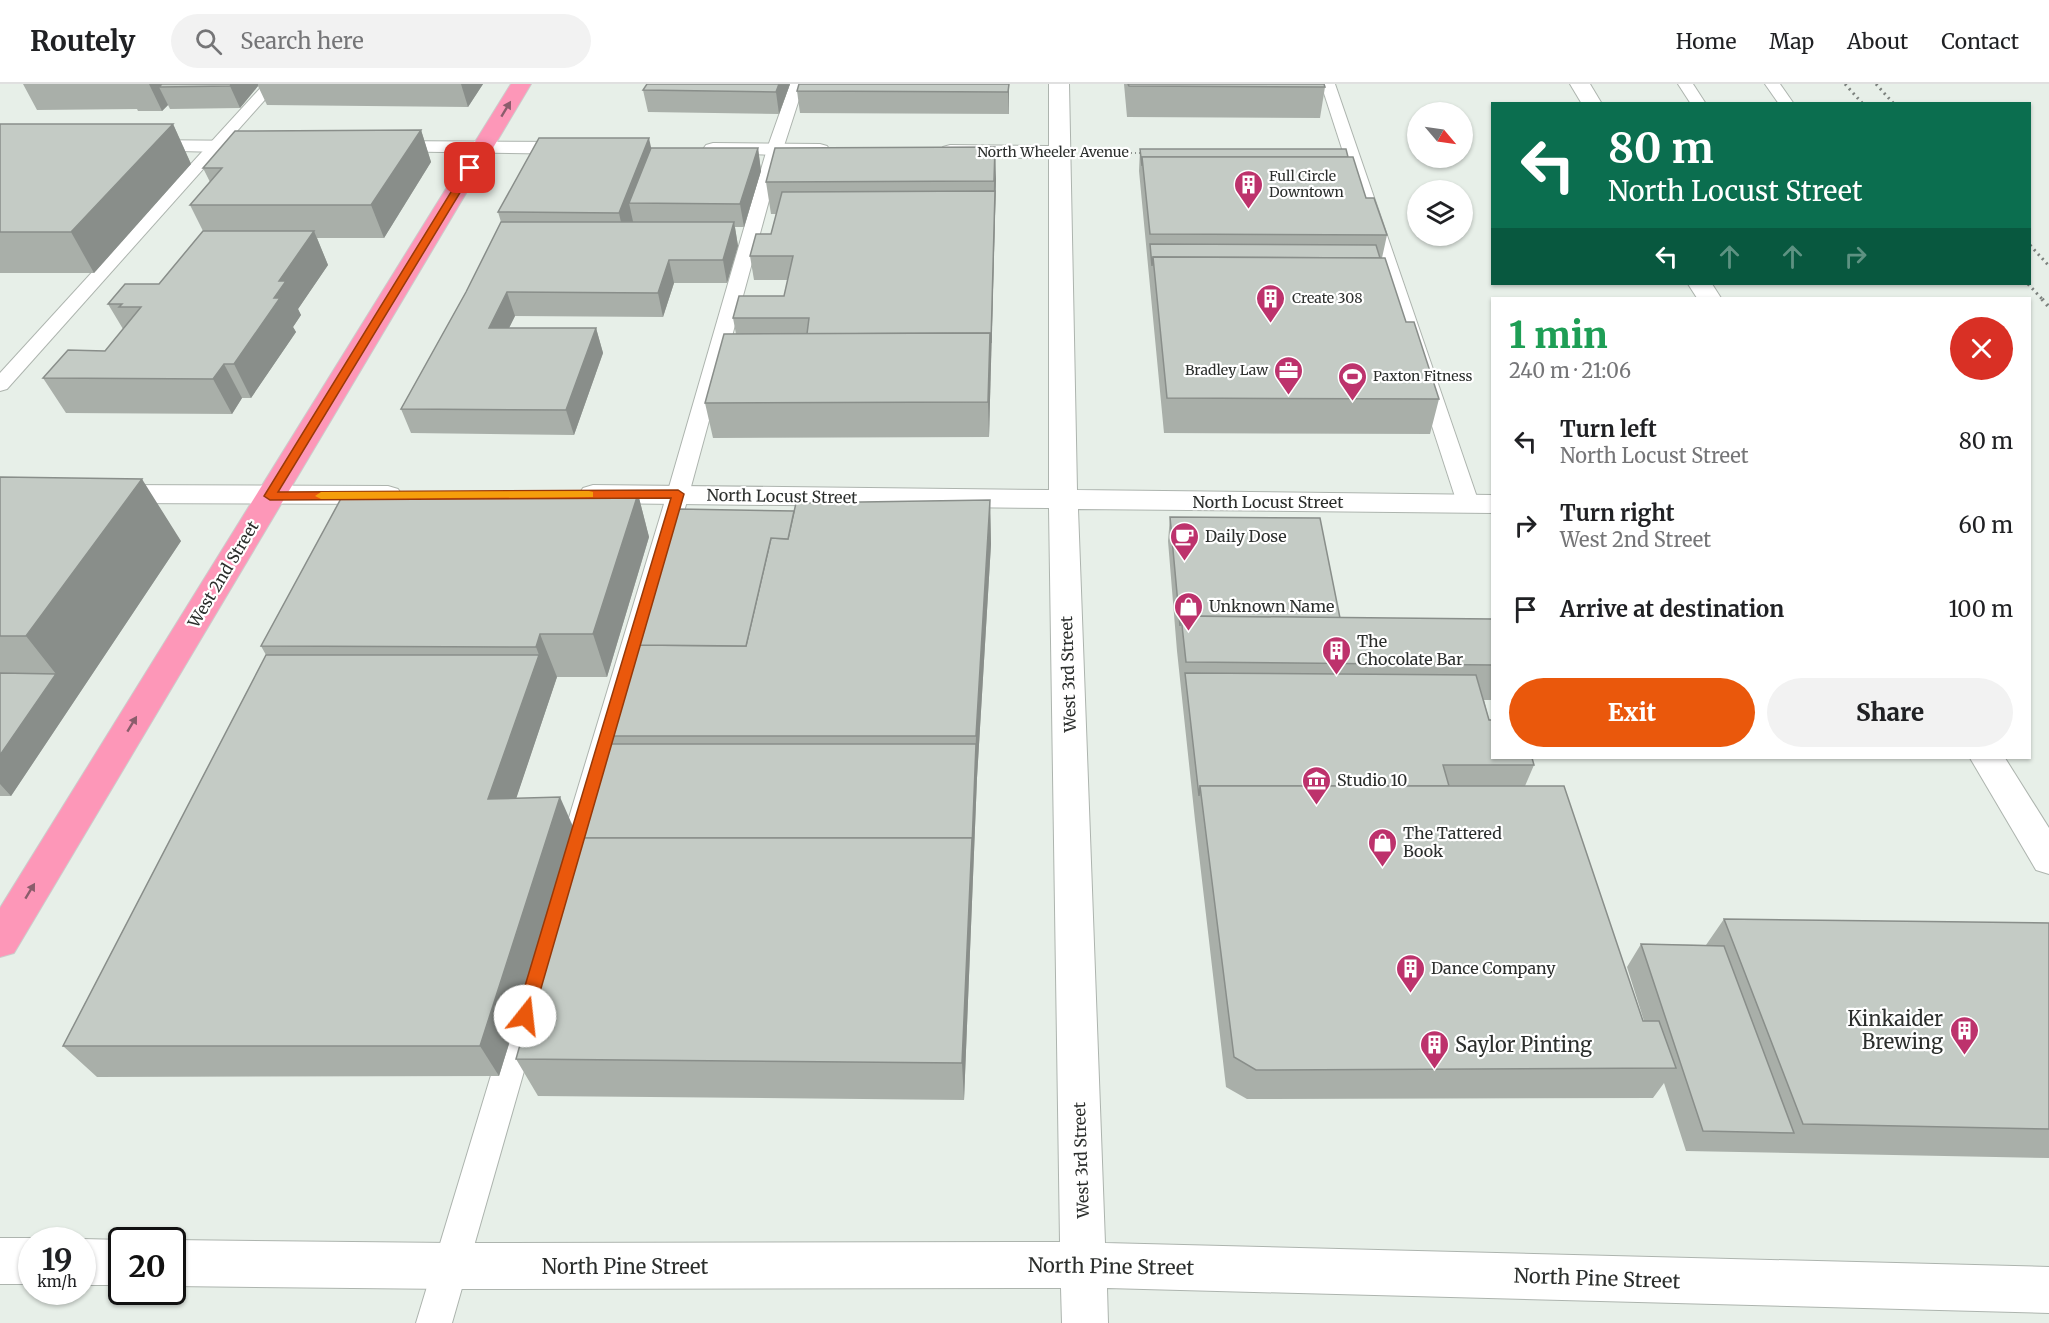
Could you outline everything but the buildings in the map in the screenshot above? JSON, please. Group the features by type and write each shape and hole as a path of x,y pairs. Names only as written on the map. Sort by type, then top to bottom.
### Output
{"highway":[{"name":"West 2nd Street","path":"0,941 521,84"}],"street":[{"name":"West 3rd Street","path":"1059,84 1063,501 1084,1323"},
{"path":"1580,84 1591,102"},
{"path":"114,146 287,147"},
{"path":"367,147 600,148"},
{"path":"693,149 846,150"},
{"name":"North Wheeler Avenue","path":"928,151 1059,152"},
{"path":"82,494 410,495"},
{"name":"North Locust Street","path":"562,495 678,494 1063,501 1480,504"},
{"path":"1988,759 2049,859"},
{"path":"0,1261 18,1261"},
{"name":"North Pine Street","path":"186,1263 451,1266 1084,1265 2049,1290"}],"lane":[{"path":"0,385 272,84"},
{"path":"434,1323 678,494 775,150 797,84"},
{"path":"1328,84 1480,504"},
{"path":"1685,84 1698,102"},
{"path":"1772,84 1786,102"}],"path":[{"name":"North Wheeler Avenue","path":"1059,152 1153,153"}],"railway":[{"path":"1845,84 1861,102"},
{"path":"1876,84 1892,102"},
{"path":"2031,246 2049,266"},
{"path":"2029,285 2043,300"},
{"path":"2042,299 2049,307"}],"slow traffic":[{"path":"321,496 589,495"}],"place":[{"name":"Full Circle Downtown","path":"1248,210"},
{"name":"Create 308","path":"1271,324"},
{"name":"Bradley Law","path":"1289,396"},
{"name":"Paxton Fitness","path":"1352,402"},
{"name":"Daily Dose","path":"1184,562"},
{"name":"Unknown Name","path":"1188,632"},
{"name":"The Chocolate Bar","path":"1336,676"},
{"name":"Studio 10","path":"1316,806"},
{"name":"The Tattered Book","path":"1382,868"},
{"name":"Dance Company","path":"1410,994"},
{"name":"Kinkaider Brewing","path":"1964,1056"},
{"name":"Saylor Pinting","path":"1434,1070"}],"route":[{"path":"470,168 270,496 678,494 525,1016"}]}
